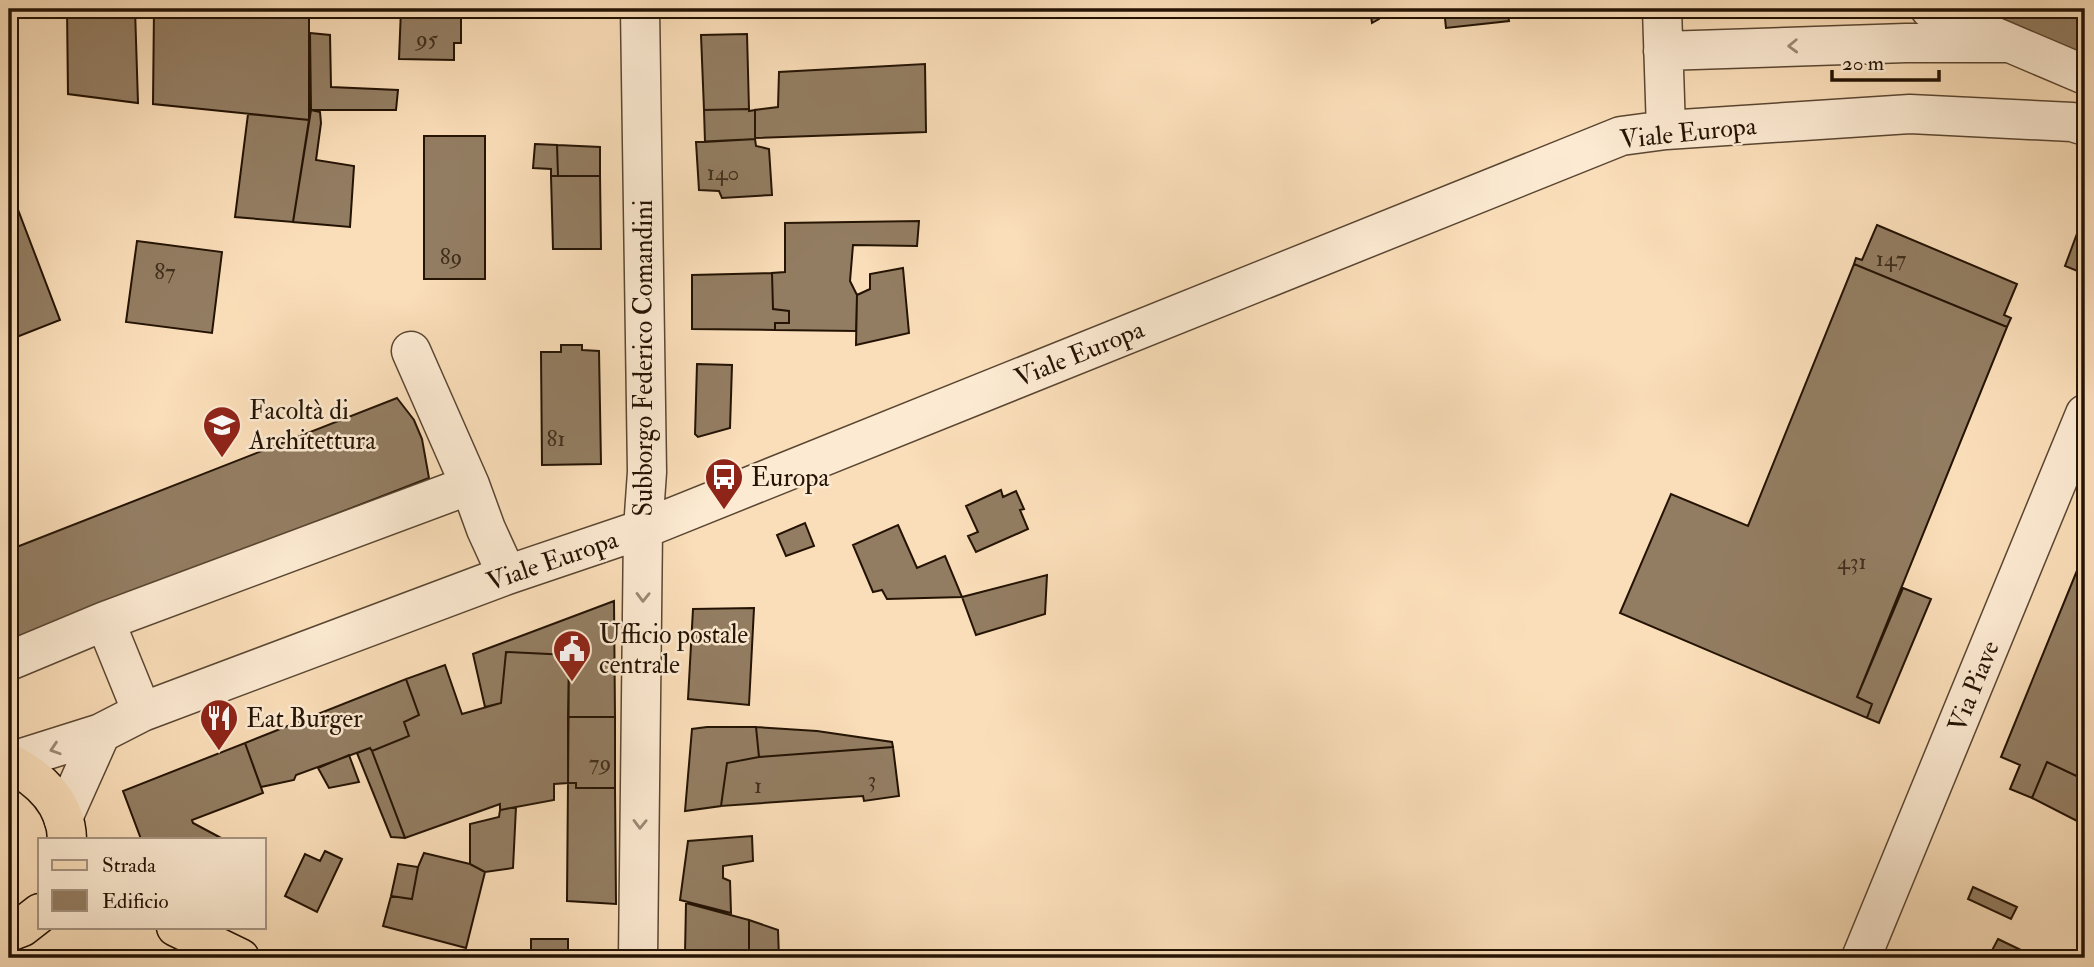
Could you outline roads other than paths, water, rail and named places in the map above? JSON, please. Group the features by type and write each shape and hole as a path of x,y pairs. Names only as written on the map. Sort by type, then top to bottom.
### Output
{"main road":[{"path":"9,763 32,775 51,794 68,833"},
{"path":"9,932 22,928 38,915"},
{"path":"178,928 240,958"}],"street":[{"name":"Subborgo Federico Comandini","path":"638,958 643,529 647,472 640,9"},
{"path":"1661,9 1666,130"},
{"path":"1930,9 2085,75"},
{"path":"1663,51 1906,43 2008,43"},
{"name":"Viale Europa","path":"9,763 101,733 142,712 507,575 643,529 1621,136 1666,130 1910,114 2072,122 2085,126"},
{"path":"411,351 507,575"},
{"name":"Via Piave","path":"1861,958 2085,414"},
{"path":"9,661 105,621 470,485"},
{"path":"105,621 142,712"},
{"path":"68,833 101,733"}],"tunnel":[{"path":"2081,9 2085,10"}],"place":[{"name":"Facoltà di Architettura","path":"222,459"},
{"name":"Europa","path":"724,511"},
{"name":"Ufficio postale centrale","path":"572,683"},
{"name":"Eat Burger","path":"219,752"}]}
